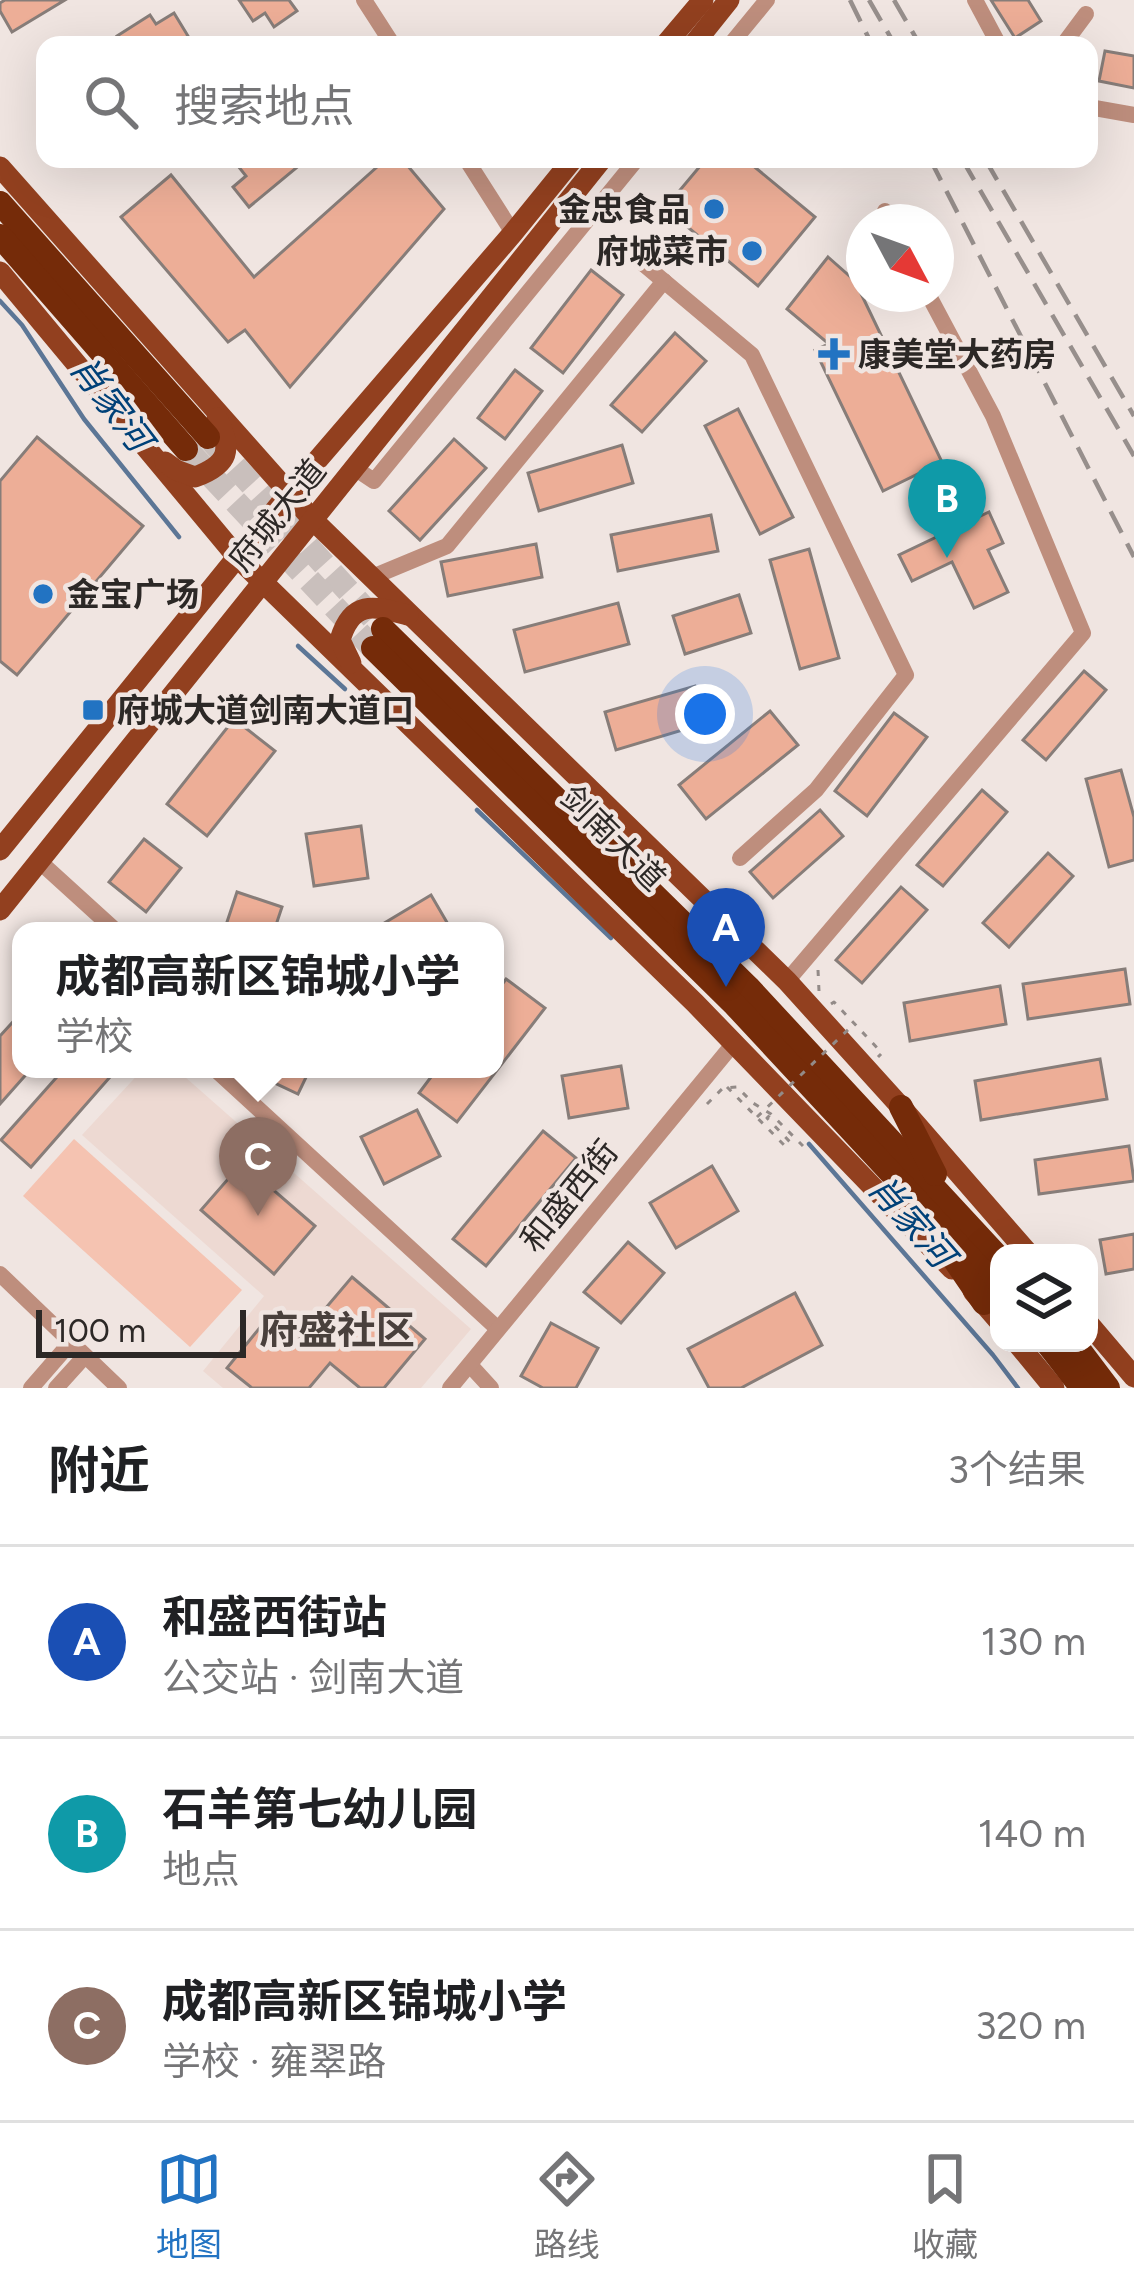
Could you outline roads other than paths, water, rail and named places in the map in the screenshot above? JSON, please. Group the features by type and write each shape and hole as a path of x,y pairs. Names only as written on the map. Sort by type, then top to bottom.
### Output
{"highway":[{"path":"0,203 197,443 0,236"},
{"name":"剑南大道","path":"990,1248 748,987 378,638 913,1193 990,1299"},
{"path":"902,1107 946,1198"},
{"path":"1054,1352 1082,1388"},
{"path":"1081,1352 1108,1388"}],"main road":[{"path":"673,36 703,0"},
{"path":"700,36 729,0"},
{"path":"0,167 314,521 787,981 1020,1244"},
{"name":"府城大道","path":"0,850 289,493 566,168"},
{"name":"府城大道","path":"0,910 595,168"},
{"path":"0,272 238,558 990,1300"},
{"path":"151,451 176,470 195,477 215,470 227,446 208,400"},
{"path":"357,675 340,640 352,616 362,608 376,607 409,615"},
{"path":"1098,1335 1134,1377"},
{"path":"1024,1352 1054,1388"}],"street":[{"path":"364,0 386,36"},
{"path":"737,36 766,0"},
{"path":"975,0 994,36"},
{"path":"1070,36 1086,14"},
{"path":"1098,109 1134,115"},
{"path":"472,168 513,233"},
{"path":"356,470 374,481 630,168"},
{"path":"622,246 752,355 906,675 816,790 740,858"},
{"path":"370,578 447,546 664,281"},
{"path":"787,981 1083,633 993,416 938,312"},
{"path":"39,861 106,922"},
{"name":"和盛西街","path":"450,1388 734,1043"},
{"path":"225,1078 498,1329"},
{"path":"0,1274 119,1388"},
{"path":"31,1388 78,1349"},
{"path":"56,1388 78,1349"},
{"path":"470,1364 491,1388"}],"waterway":[{"name":"肖家河","path":"0,301 22,325 84,419 179,537"},
{"name":"肖家河","path":"298,646 345,689"},
{"name":"肖家河","path":"477,810 611,938"},
{"name":"肖家河","path":"809,1144 1018,1388"}],"tunnel":[{"path":"211,440 383,629"},
{"path":"186,449 373,648"}],"railway":[{"path":"850,0 868,36"},
{"path":"869,0 890,36"},
{"path":"894,0 915,36"},
{"path":"935,168 1134,557"},
{"path":"967,168 1134,456"},
{"path":"990,168 1134,416"}],"place":[{"name":"金忠食品","path":"714,209"},
{"name":"府城菜市","path":"752,251"},
{"name":"康美堂大药房","path":"834,354"},
{"name":"石羊第七幼儿园","path":"947,558"},
{"name":"金宝广场","path":"43,594"},
{"name":"府城大道剑南大道口","path":"93,710"},
{"name":"和盛西街站","path":"726,987"},
{"name":"成都高新区锦城小学","path":"258,1216"}],"district":[{"name":"府盛社区","path":"337,1330"}]}
